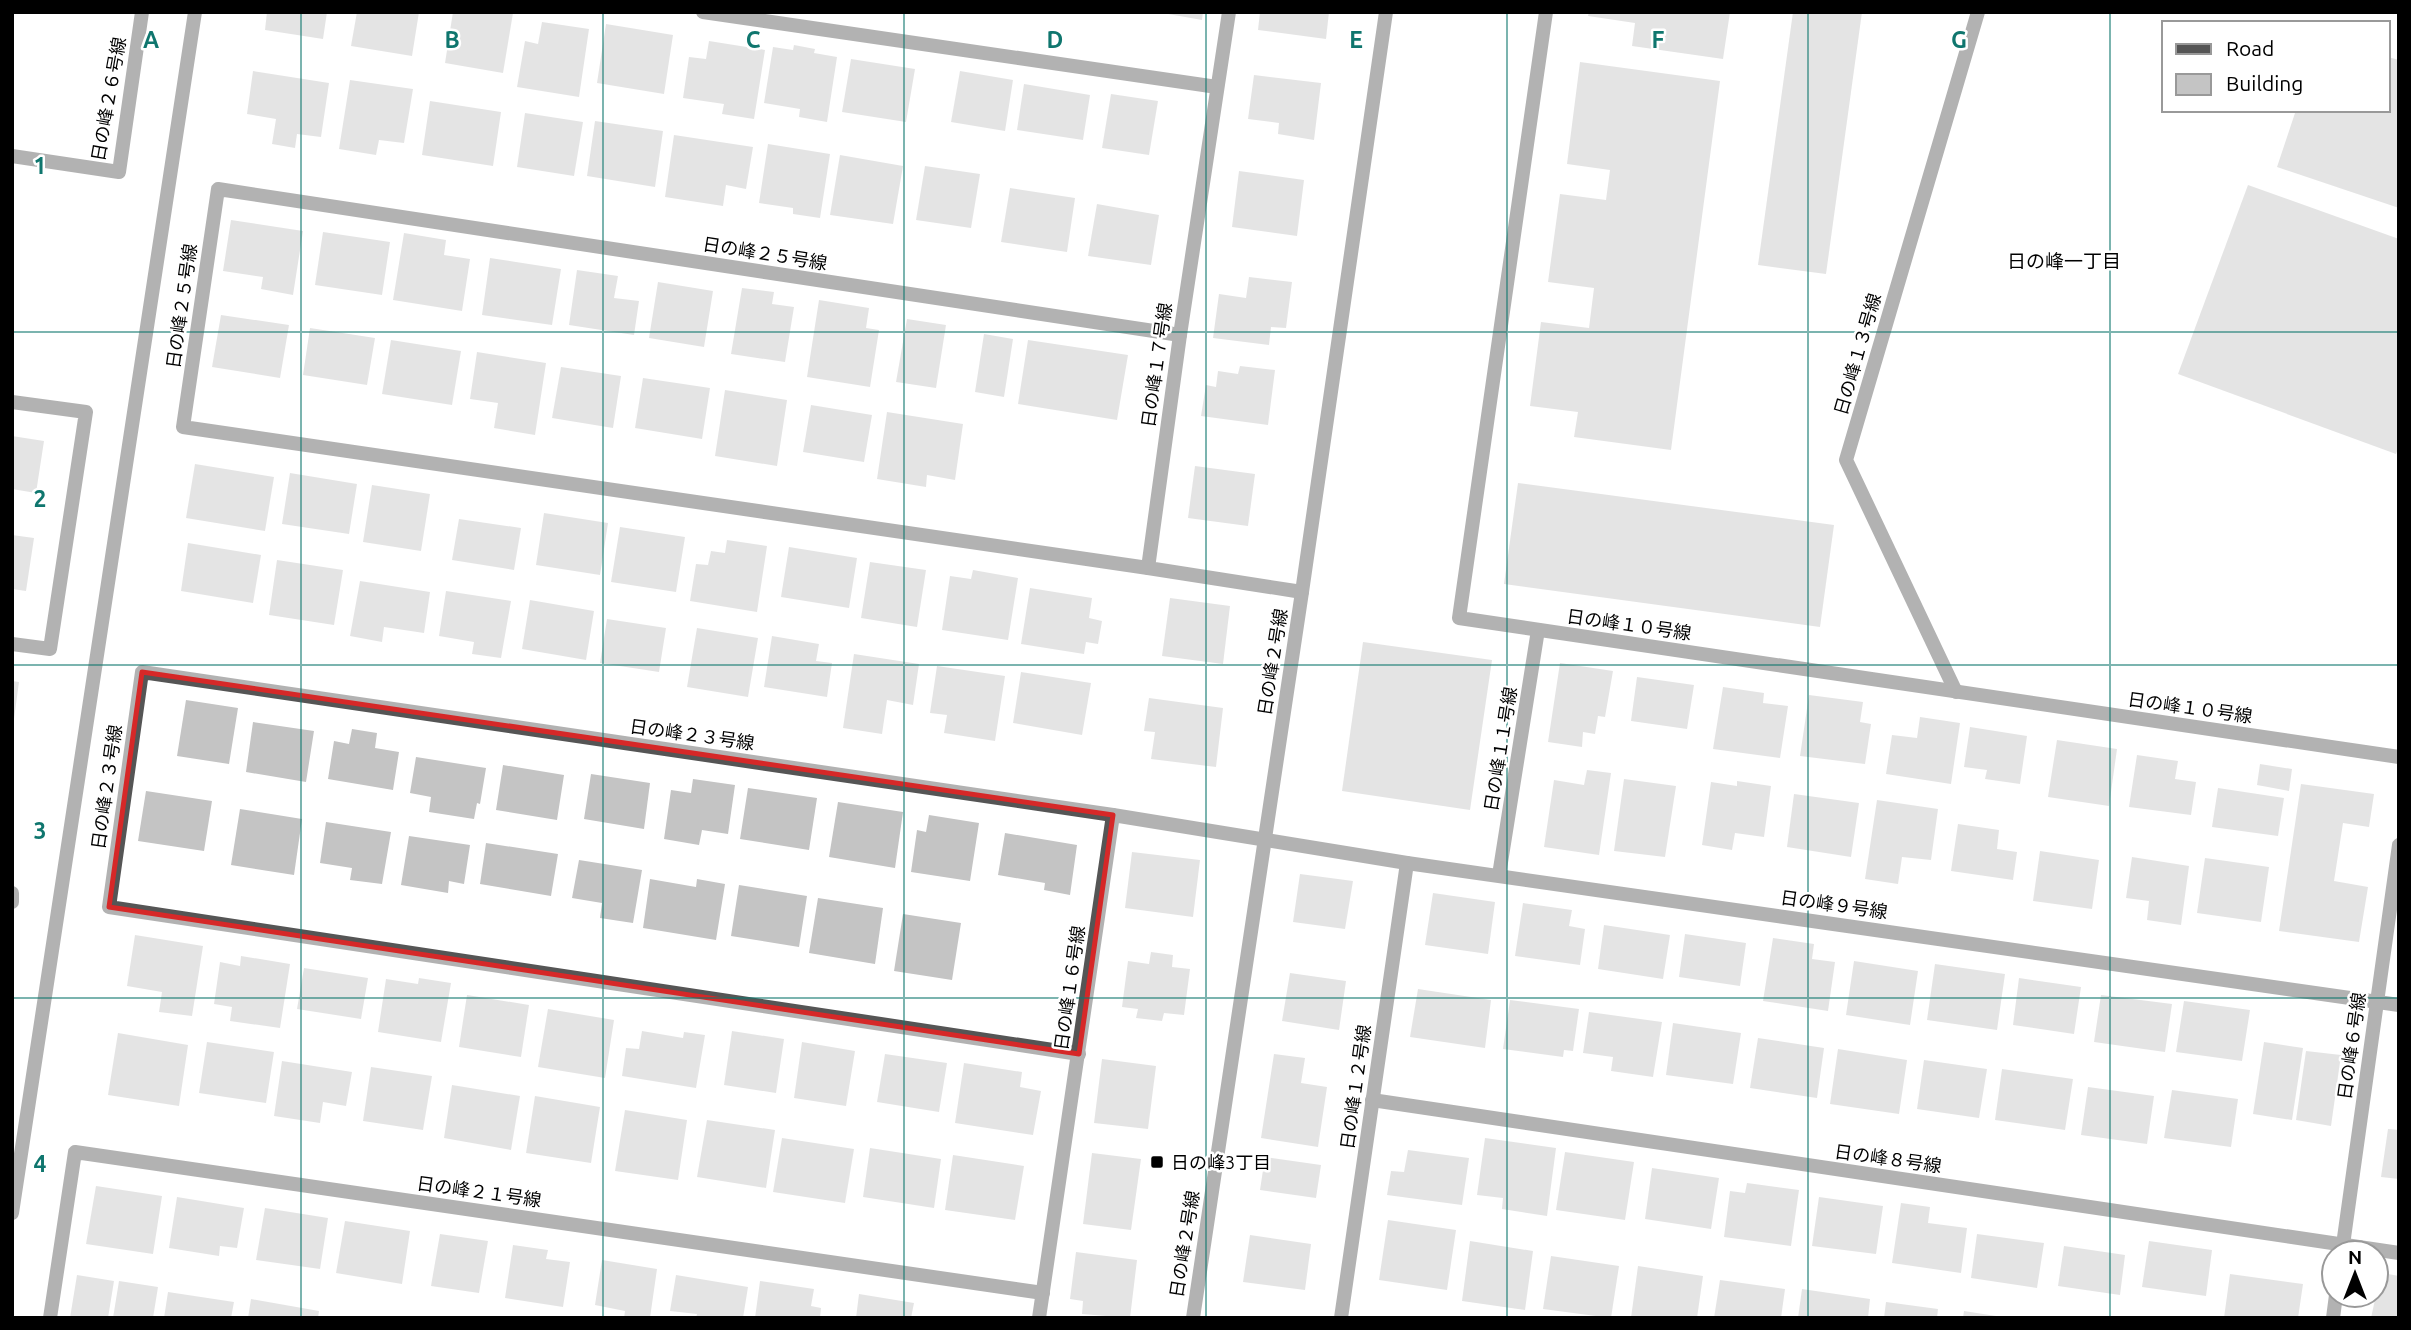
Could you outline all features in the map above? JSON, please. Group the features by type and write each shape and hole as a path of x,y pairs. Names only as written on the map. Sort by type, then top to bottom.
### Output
{"street":[{"name":"日の峰２６号線","path":"12,156 119,172 142,12"},
{"path":"12,1213 195,12"},
{"path":"704,12 1217,87"},
{"name":"日の峰１７号線","path":"1147,568 1229,12"},
{"name":"日の峰２号線","path":"1193,1318 1386,12"},
{"name":"日の峰１０号線","path":"1546,12 1459,618 2399,757"},
{"name":"日の峰１３号線","path":"1956,692 1846,460 1978,12"},
{"name":"日の峰２５号線","path":"1147,568 183,427 218,189 1180,335"},
{"path":"12,401 86,412 50,649 12,644"},
{"path":"1147,568 1302,592"},
{"name":"日の峰１１号線","path":"1499,875 1538,630"},
{"name":"日の峰２３号線","path":"1080,1054 109,907 142,672 1113,816"},
{"path":"1113,816 1265,839"},
{"name":"日の峰１６号線","path":"1039,1318 1113,816"},
{"name":"日の峰９号線","path":"1265,839 1407,863 2399,1005"},
{"name":"日の峰６号線","path":"2344,1239 2399,845"},
{"name":"日の峰１２号線","path":"1341,1318 1407,863"},
{"path":"12,893 12,902"},
{"name":"日の峰８号線","path":"1372,1100 2320,1245"},
{"name":"日の峰２１号線","path":"50,1318 75,1152 1043,1293"}],"highlighted area":[{"path":"142,672 1113,815 1079,1054 109,907"}],"building":[{"path":"267,12 327,12 323,39 265,30"},
{"path":"357,12 419,12 412,56 351,46"},
{"path":"453,12 513,13 503,73 445,63"},
{"path":"1157,12 1203,12 1202,20"},
{"path":"1260,12 1329,12 1326,39 1258,30"},
{"path":"1589,12 1730,12 1723,59 1632,46 1635,23 1588,16"},
{"path":"1793,12 1862,12 1826,274 1758,265"},
{"path":"542,22 589,29 579,97 517,87 525,41 538,44"},
{"path":"606,24 673,35 664,94 597,83"},
{"path":"709,41 765,50 754,119 722,114 724,104 683,98 689,57 706,59"},
{"path":"794,45 815,49 814,53 837,57 827,122 799,117 800,109 764,103 773,47 793,50"},
{"path":"2390,58 2399,60 2399,208 2277,167 2295,112 2390,112"},
{"path":"851,59 915,69 906,122 842,112"},
{"path":"1580,62 1720,81 1671,450 1574,437 1578,412 1530,406 1541,322 1589,328 1594,288 1548,282 1560,194 1606,200 1610,170 1567,164"},
{"path":"253,71 329,83 321,137 297,134 295,148 272,144 276,119 247,114"},
{"path":"960,71 1013,80 1005,131 951,122"},
{"path":"1254,75 1321,83 1314,140 1278,134 1279,123 1248,119"},
{"path":"350,80 413,89 404,143 379,140 376,155 339,149"},
{"path":"1024,84 1090,95 1083,140 1017,130"},
{"path":"1111,94 1158,101 1149,155 1102,148"},
{"path":"430,101 501,112 493,166 422,155"},
{"path":"525,113 583,122 574,176 517,167"},
{"path":"595,121 663,131 655,187 587,176"},
{"path":"674,135 753,147 746,189 726,185 723,206 665,197"},
{"path":"768,144 830,154 820,218 793,214 793,208 759,203"},
{"path":"840,155 903,166 893,224 830,215"},
{"path":"925,166 980,174 971,228 916,220"},
{"path":"1239,171 1304,180 1297,236 1232,227"},
{"path":"2248,185 2399,239 2399,446 2396,454 2178,374"},
{"path":"1010,188 1075,198 1067,252 1001,242"},
{"path":"1097,204 1159,215 1151,265 1088,256"},
{"path":"231,220 303,231 293,295 261,289 263,277 223,271"},
{"path":"323,232 390,242 382,295 315,285"},
{"path":"404,233 446,240 444,255 470,259 462,311 393,300"},
{"path":"490,258 561,269 552,325 482,315"},
{"path":"577,270 618,276 614,298 639,301 634,335 569,325"},
{"path":"1249,277 1292,282 1286,328 1271,327 1269,345 1213,338 1219,294 1246,298"},
{"path":"658,282 713,291 704,347 649,338"},
{"path":"742,288 774,292 772,304 794,307 785,362 731,354"},
{"path":"819,300 869,308 866,328 879,330 870,387 807,377"},
{"path":"221,315 289,325 280,378 212,367"},
{"path":"907,319 946,325 936,388 896,382"},
{"path":"310,328 375,338 367,385 303,375"},
{"path":"984,334 1013,339 1004,397 975,392"},
{"path":"391,340 461,351 452,405 382,394"},
{"path":"1028,340 1128,355 1117,420 1018,404"},
{"path":"477,352 546,363 535,435 494,428 498,403 470,399"},
{"path":"1240,366 1275,370 1268,425 1201,416 1206,385 1216,387 1218,371 1238,374"},
{"path":"561,367 621,376 613,428 552,418"},
{"path":"643,378 710,388 702,439 635,428"},
{"path":"725,390 787,400 777,466 715,456"},
{"path":"811,405 872,415 864,462 803,452"},
{"path":"887,412 963,424 955,480 927,475 926,487 877,479"},
{"path":"12,436 44,441 36,493 12,489"},
{"path":"195,464 274,477 265,531 186,518"},
{"path":"1195,466 1255,474 1248,526 1188,518"},
{"path":"290,473 357,484 349,534 282,524"},
{"path":"1518,483 1834,525 1820,627 1504,584"},
{"path":"372,485 430,494 421,551 363,542"},
{"path":"544,513 608,523 600,575 536,565"},
{"path":"459,519 521,528 514,570 452,560"},
{"path":"620,527 685,537 676,592 611,582"},
{"path":"12,535 34,538 26,591 12,589"},
{"path":"727,540 767,546 757,612 690,601 696,564 708,565 711,551 725,553"},
{"path":"188,543 261,555 253,603 181,591"},
{"path":"789,547 857,558 849,608 781,597"},
{"path":"277,560 343,570 334,625 269,615"},
{"path":"870,562 926,570 917,627 861,618"},
{"path":"973,570 1018,578 1008,640 942,630 950,576 971,579"},
{"path":"360,581 430,592 424,633 384,627 382,642 350,636"},
{"path":"1030,588 1092,598 1089,618 1102,621 1098,644 1086,642 1084,654 1021,644"},
{"path":"446,591 511,601 501,658 472,654 474,642 439,636"},
{"path":"1170,598 1230,606 1223,664 1162,656"},
{"path":"530,600 594,611 586,660 522,649"},
{"path":"607,619 666,628 659,672 600,663"},
{"path":"697,628 758,638 748,697 687,687"},
{"path":"772,636 819,644 816,661 832,663 827,697 764,687"},
{"path":"1363,642 1492,660 1470,810 1342,791"},
{"path":"854,654 919,664 913,705 887,700 882,734 843,728"},
{"path":"1560,663 1613,671 1605,717 1598,716 1595,734 1583,732 1582,747 1548,742"},
{"path":"937,666 1005,676 995,741 944,733 947,715 930,713"},
{"path":"1021,672 1091,683 1082,735 1013,723"},
{"path":"1637,677 1694,685 1687,729 1631,721"},
{"path":"12,681 19,682 14,719 12,719"},
{"path":"1723,687 1764,693 1763,703 1788,706 1780,758 1713,749"},
{"path":"1809,695 1863,702 1860,722 1871,724 1865,764 1800,756"},
{"path":"1149,698 1223,708 1216,767 1151,759 1155,732 1144,731"},
{"path":"186,700 238,708 229,764 177,756"},
{"path":"1920,717 1960,723 1951,784 1886,774 1892,735 1917,738"},
{"path":"253,722 314,731 306,782 246,772"},
{"path":"1970,727 2027,736 2020,784 1985,779 1987,770 1964,767"},
{"path":"352,729 377,733 375,748 399,752 393,790 328,779 334,741 349,744"},
{"path":"2057,740 2117,749 2109,806 2048,797"},
{"path":"2137,755 2178,761 2175,779 2196,782 2191,815 2129,807"},
{"path":"416,757 486,768 480,804 477,803 474,819 429,812 431,797 410,793"},
{"path":"2260,764 2292,769 2289,791 2257,785"},
{"path":"503,765 564,775 557,820 496,810"},
{"path":"1587,770 1611,773 1599,855 1544,847 1554,780 1584,785"},
{"path":"591,774 650,783 644,829 584,819"},
{"path":"693,779 735,785 728,834 702,830 699,845 664,839 671,790 691,793"},
{"path":"1624,779 1676,786 1665,857 1614,851"},
{"path":"1737,781 1771,786 1764,837 1735,833 1732,850 1702,845 1711,782 1737,786"},
{"path":"2301,784 2374,794 2369,827 2343,823 2334,881 2368,887 2359,942 2279,931"},
{"path":"748,788 817,798 809,850 740,839"},
{"path":"2218,788 2284,798 2278,836 2212,827"},
{"path":"146,791 212,801 204,851 138,841"},
{"path":"1794,794 1859,803 1851,857 1787,847"},
{"path":"1877,800 1938,809 1931,860 1902,857 1898,884 1865,879"},
{"path":"838,802 903,812 895,868 829,857"},
{"path":"240,809 302,819 294,875 231,865"},
{"path":"929,815 979,823 970,881 911,872 917,830 926,832"},
{"path":"326,822 391,832 382,884 350,880 352,868 320,863"},
{"path":"1958,824 1999,830 1997,849 2017,852 2013,880 1951,871"},
{"path":"1005,833 1077,845 1070,895 1044,890 1045,883 998,875"},
{"path":"409,836 470,845 464,884 449,881 448,893 401,885"},
{"path":"486,843 558,854 551,896 480,884"},
{"path":"2040,851 2099,860 2092,909 2033,901"},
{"path":"1132,852 1200,860 1193,917 1125,908"},
{"path":"2132,857 2189,866 2181,925 2147,920 2149,901 2126,898"},
{"path":"2205,858 2269,867 2261,922 2197,913"},
{"path":"579,860 642,870 633,923 600,918 602,903 572,898"},
{"path":"1300,874 1353,881 1345,929 1293,922"},
{"path":"650,879 696,887 697,879 725,884 716,940 643,928"},
{"path":"739,885 807,896 799,947 731,936"},
{"path":"1433,893 1495,902 1488,954 1425,945"},
{"path":"818,898 883,908 875,964 809,953"},
{"path":"1523,903 1572,910 1569,926 1585,929 1580,965 1515,956"},
{"path":"903,914 961,923 952,980 894,971"},
{"path":"1604,925 1670,935 1663,979 1598,969"},
{"path":"1685,934 1746,943 1740,986 1679,977"},
{"path":"135,935 203,946 192,1016 159,1012 162,992 127,986"},
{"path":"1773,938 1814,944 1812,959 1835,962 1828,1011 1763,1001"},
{"path":"1151,952 1173,955 1172,967 1190,969 1184,1015 1164,1013 1162,1021 1136,1018 1138,1009 1122,1007 1128,961 1149,964"},
{"path":"241,956 290,964 280,1028 230,1021 232,1007 214,1004 220,962 240,966"},
{"path":"1854,961 1918,971 1910,1025 1846,1015"},
{"path":"1935,964 2005,974 1997,1030 1927,1020"},
{"path":"304,968 368,978 361,1019 297,1009"},
{"path":"1290,973 1346,981 1339,1030 1282,1021"},
{"path":"419,978 451,983 441,1042 378,1032 386,979 418,984"},
{"path":"2019,978 2081,987 2074,1034 2013,1025"},
{"path":"1418,989 1491,1000 1485,1048 1410,1037"},
{"path":"467,995 529,1005 521,1057 459,1047"},
{"path":"2101,995 2172,1004 2165,1052 2094,1042"},
{"path":"1510,1000 1579,1009 1573,1051 1564,1050 1563,1057 1503,1049"},
{"path":"2184,1001 2250,1010 2242,1061 2176,1052"},
{"path":"548,1009 614,1020 605,1078 538,1067"},
{"path":"1589,1012 1662,1022 1653,1077 1611,1071 1613,1057 1583,1053"},
{"path":"1673,1023 1741,1033 1733,1084 1666,1075"},
{"path":"642,1031 683,1038 684,1032 705,1035 696,1088 622,1076 626,1048 639,1049"},
{"path":"732,1031 784,1039 776,1093 724,1085"},
{"path":"118,1033 188,1045 179,1106 108,1095"},
{"path":"1758,1038 1824,1048 1817,1098 1750,1088"},
{"path":"207,1042 274,1052 266,1103 199,1093"},
{"path":"802,1042 855,1051 846,1106 794,1098"},
{"path":"2264,1042 2303,1048 2292,1120 2253,1114"},
{"path":"1838,1049 1907,1060 1899,1114 1830,1104"},
{"path":"2306,1051 2341,1055 2331,1126 2296,1120"},
{"path":"885,1054 947,1063 939,1112 877,1102"},
{"path":"1274,1054 1305,1058 1301,1083 1327,1087 1318,1147 1261,1138"},
{"path":"1102,1059 1156,1066 1148,1129 1094,1123"},
{"path":"1924,1060 1987,1069 1979,1118 1917,1109"},
{"path":"282,1061 352,1072 346,1106 323,1102 320,1123 274,1116"},
{"path":"964,1063 1022,1072 1020,1087 1041,1091 1033,1135 955,1123"},
{"path":"371,1067 432,1076 423,1130 363,1121"},
{"path":"2002,1069 2073,1079 2065,1130 1995,1120"},
{"path":"452,1085 520,1096 511,1150 444,1138"},
{"path":"2088,1087 2154,1096 2147,1144 2081,1135"},
{"path":"2172,1090 2238,1099 2231,1147 2164,1138"},
{"path":"535,1096 600,1107 591,1163 526,1153"},
{"path":"625,1110 687,1120 678,1180 615,1171"},
{"path":"707,1120 775,1130 766,1188 697,1177"},
{"path":"2388,1129 2399,1130 2399,1179 2381,1177"},
{"path":"782,1138 854,1149 845,1203 773,1192"},
{"path":"1485,1138 1556,1148 1547,1216 1502,1209 1503,1198 1477,1195"},
{"path":"870,1148 941,1159 934,1208 863,1197"},
{"path":"1408,1150 1469,1158 1462,1205 1387,1195 1391,1171 1404,1172"},
{"path":"1565,1152 1634,1162 1625,1220 1556,1210"},
{"path":"1092,1153 1141,1159 1131,1230 1083,1224"},
{"path":"953,1155 1024,1166 1015,1220 945,1210"},
{"path":"1265,1157 1321,1165 1316,1198 1260,1190"},
{"path":"1652,1168 1719,1178 1711,1229 1645,1219"},
{"path":"1747,1183 1799,1190 1791,1246 1724,1237 1730,1191 1745,1193"},
{"path":"96,1186 162,1196 153,1254 86,1244"},
{"path":"177,1197 244,1208 237,1248 220,1246 219,1256 169,1248"},
{"path":"1819,1197 1883,1206 1876,1254 1812,1246"},
{"path":"1901,1203 1930,1207 1928,1223 1967,1228 1961,1273 1892,1263"},
{"path":"265,1208 328,1218 320,1269 256,1260"},
{"path":"1388,1220 1456,1230 1447,1290 1379,1280"},
{"path":"345,1221 410,1231 402,1284 336,1273"},
{"path":"440,1234 488,1241 479,1293 431,1286"},
{"path":"1977,1234 2044,1243 2037,1288 1971,1278"},
{"path":"1250,1235 1311,1244 1305,1290 1243,1282"},
{"path":"1470,1241 1533,1251 1525,1310 1462,1301"},
{"path":"2149,1241 2212,1250 2206,1296 2142,1287"},
{"path":"513,1245 548,1250 546,1259 570,1262 563,1307 505,1298"},
{"path":"2064,1246 2125,1255 2120,1295 2058,1286"},
{"path":"1076,1252 1137,1260 1130,1318 1082,1314 1083,1301 1070,1299"},
{"path":"1551,1256 1619,1266 1611,1318 1543,1309"},
{"path":"602,1260 657,1269 650,1318 624,1318 625,1311 595,1305"},
{"path":"1638,1266 1703,1276 1697,1318 1631,1318"},
{"path":"2230,1274 2303,1284 2298,1318 2224,1318"},
{"path":"2390,1274 2399,1276 2399,1318 2371,1318 2373,1309 2390,1309"},
{"path":"77,1275 114,1281 108,1318 70,1318"},
{"path":"676,1275 748,1287 743,1318 696,1318 697,1314 670,1311"},
{"path":"1720,1280 1785,1289 1781,1318 1714,1318"},
{"path":"119,1281 158,1287 153,1318 113,1318"},
{"path":"760,1281 814,1289 811,1306 821,1308 820,1318 755,1318"},
{"path":"1802,1289 1870,1299 1868,1318 1798,1318"},
{"path":"168,1292 234,1302 231,1318 164,1318"},
{"path":"859,1294 914,1303 911,1318 856,1318"},
{"path":"251,1299 319,1311 318,1318 248,1318"},
{"path":"1886,1302 1938,1309 1937,1318 1884,1318"},
{"path":"1964,1311 1996,1316 1996,1318 1963,1318"}],"place":[{"name":"日の峰3丁目","path":"1157,1162"}],"district":[{"name":"日の峰一丁目","path":"2064,261"}]}
